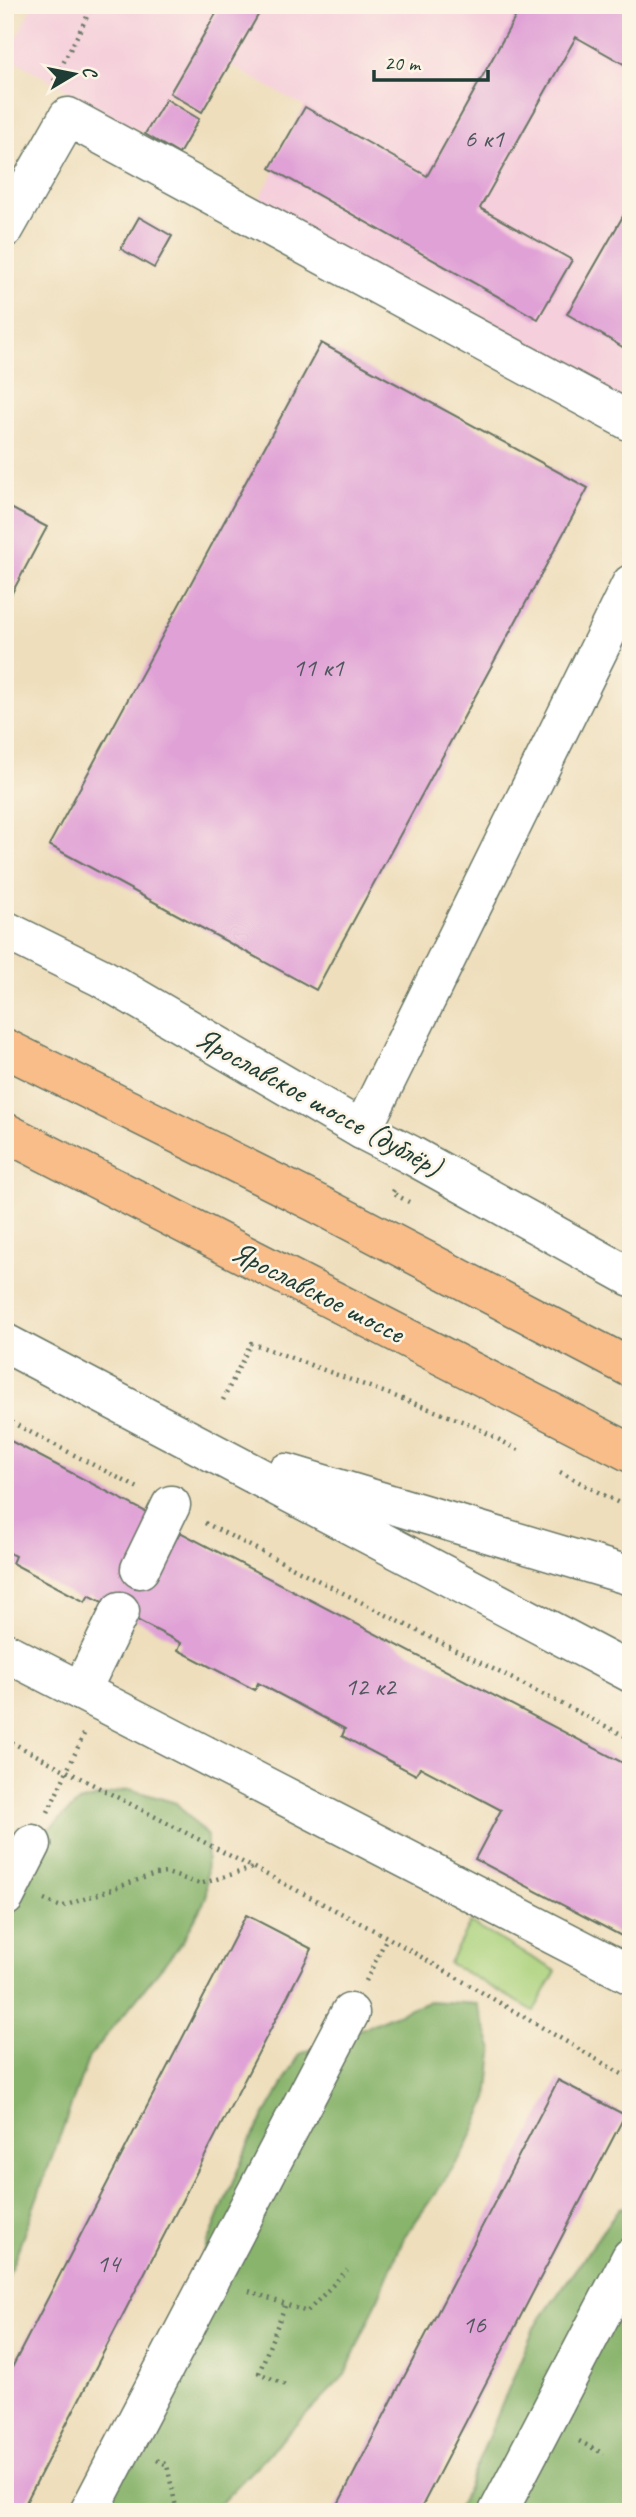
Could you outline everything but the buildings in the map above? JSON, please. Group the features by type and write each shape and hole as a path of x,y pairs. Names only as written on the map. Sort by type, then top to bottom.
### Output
{"main road":[{"path":"5,1048 318,1205 631,1368"},
{"name":"Ярославское шоссе","path":"5,1132 631,1453"}],"street":[{"path":"5,228 68,117 631,422"},
{"path":"362,1130 631,584"},
{"name":"Ярославское шоссе (дублёр)","path":"5,930 102,978 362,1130 631,1277"},
{"path":"5,960 102,978"},
{"path":"5,1343 631,1673"},
{"path":"200,1447 631,1576"},
{"path":"140,1570 171,1505"},
{"path":"91,1695 120,1611"},
{"path":"5,1652 631,1976"},
{"path":"9,1891 32,1844"},
{"path":"89,2512 350,2013"},
{"path":"498,2512 631,2257"}],"path":[{"path":"68,117 53,82 93,5"},
{"path":"223,1400 251,1343 470,1424 520,1451"},
{"path":"5,1419 631,1739"},
{"path":"560,1472 621,1504"},
{"path":"32,1844 66,1772 91,1695"},
{"path":"5,1739 387,1937 631,2080"},
{"path":"9,1891 61,1908 155,1874 167,1873 200,1884 253,1868"},
{"path":"350,2013 387,1937"},
{"path":"625,2076 631,2065"},
{"path":"212,2277 307,2312 347,2270"},
{"path":"285,2306 259,2373 288,2386"},
{"path":"125,2445 167,2465 177,2512"}],"shaded area":[{"path":"33,5 221,5 145,134 7,56"},
{"path":"264,5 631,5 631,408 254,208 275,171 270,168 305,107 230,65"}],"green space":[{"path":"129,1789 176,1803 207,1836 206,1898 183,1941 89,2057 5,2285 5,1903 32,1844 79,1802"},
{"path":"470,1923 556,1971 534,2011 449,1963"},
{"path":"428,2001 477,2004 493,2050 488,2099 464,2152 404,2238 345,2375 212,2512 93,2512 125,2445 249,2143 300,2054"},
{"path":"631,2206 631,2512 457,2512 534,2328 619,2208"}]}
